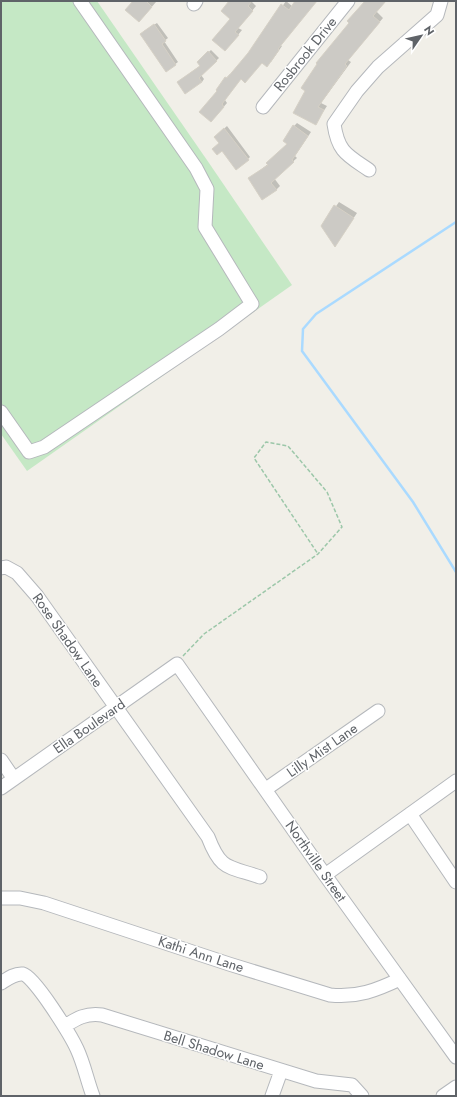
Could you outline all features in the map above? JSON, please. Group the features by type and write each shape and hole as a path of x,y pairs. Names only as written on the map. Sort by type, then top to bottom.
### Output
{"street":[{"path":"1,412 29,452 44,447 219,329 252,304 205,227 207,189 196,168 80,1"},
{"name":"Rosbrook Drive","path":"263,107 348,1"},
{"path":"369,170 346,154 336,140 334,124 357,91 378,67 437,15 441,1"},
{"name":"Rose Shadow Lane","path":"3,568 17,573 25,581 208,836 215,856 222,864 260,877"},
{"name":"Ella Boulevard","path":"1,788 177,664"},
{"name":"Northville Street","path":"177,664 325,875 456,1057"},
{"name":"Lilly Mist Lane","path":"266,789 378,711"},
{"path":"1,760 14,779"},
{"path":"325,875 456,781"},
{"path":"410,814 456,882"},
{"name":"Kathi Ann Lane","path":"1,898 20,898 44,903 229,964 330,995 342,996 362,994 379,989 400,979"},
{"path":"1,983 16,974 24,974 30,978 65,1026 77,1048 93,1096"},
{"name":"Bell Shadow Lane","path":"65,1026 81,1016 92,1014 102,1015 316,1081 352,1085 362,1096"},
{"path":"272,1096 281,1071"},
{"path":"443,1096 456,1087"}],"path":[{"path":"177,664 204,634 318,554 342,528 327,492 288,446 266,442 254,458 318,554"}],"green space":[{"path":"1,1 97,1 292,285 27,471 1,434"}],"building":[{"path":"133,1 146,1 152,7 139,22 125,10"},
{"path":"229,1 252,1 248,6 253,11 235,32 239,35 225,51 212,40 230,19 221,11"},
{"path":"295,1 317,1 278,49 279,50 267,67 262,63 245,83 241,79 222,104 224,107 211,122 199,112 217,91 216,90 225,77 227,78 248,53 281,4 289,10"},
{"path":"365,1 386,1 373,16 380,22 345,64 347,66 318,107 324,110 316,125 293,113 305,91 301,88 317,64 316,63 349,23 347,21"},
{"path":"154,24 166,41 162,44 176,65 166,72 140,34"},
{"path":"208,51 217,61 199,78 202,82 185,94 177,82 200,66 197,62"},
{"path":"293,125 308,136 292,160 294,162 271,183 277,190 262,200 248,178 268,165 266,163 287,144 283,141"},
{"path":"224,128 249,160 236,170 222,151 217,155 212,149 219,143 214,137"},
{"path":"334,205 354,218 335,247 321,226"}],"waterway":[{"path":"456,222 316,314 303,329 302,351 413,502 456,572"}]}
